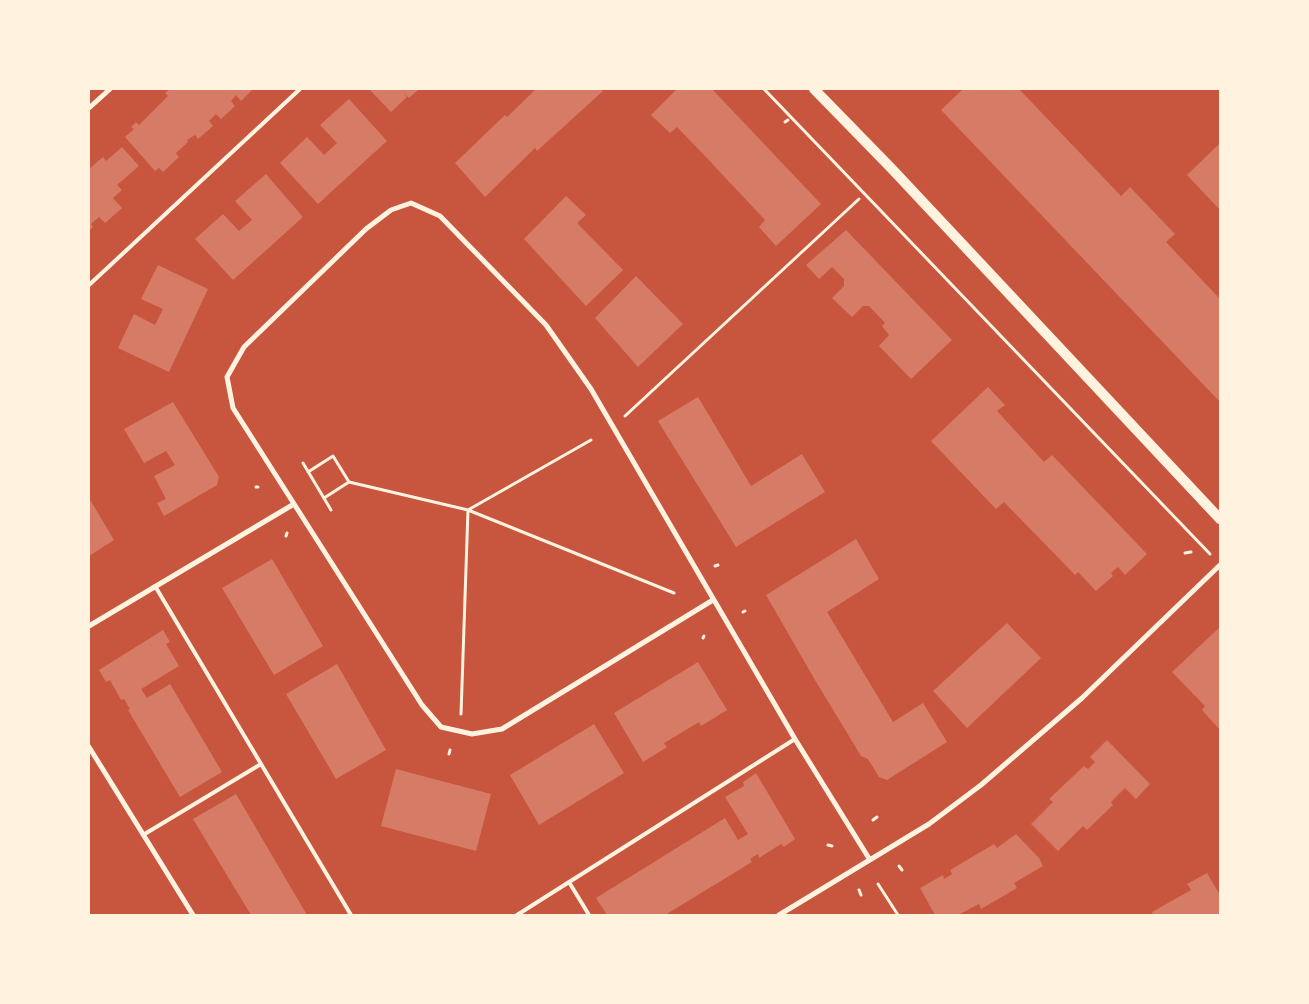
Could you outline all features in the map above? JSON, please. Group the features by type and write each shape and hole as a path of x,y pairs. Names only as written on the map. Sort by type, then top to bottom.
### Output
{"main road":[{"path":"814,89 892,168 1220,519"}],"street":[{"path":"89,108 110,89"},
{"path":"713,600 502,729 472,734 441,727 422,705 233,408 228,377 244,347 366,229 391,210 411,203 440,216 546,325 591,389 795,739 870,860"},
{"path":"89,626 294,504"},
{"path":"779,915 929,824 981,785 1082,698 1220,565"},
{"path":"89,747 193,915"}],"lane":[{"path":"89,285 300,89"},
{"path":"155,586 352,915"},
{"path":"517,915 795,739"},
{"path":"143,834 261,764"},
{"path":"569,882 588,915"}],"path":[{"path":"764,89 1214,557"},
{"path":"625,416 859,199"},
{"path":"468,510 591,440"},
{"path":"308,472 333,456 349,482 468,510 674,593"},
{"path":"303,463 331,510"},
{"path":"324,498 349,482"},
{"path":"461,714 468,510"},
{"path":"1185,553 1191,552"},
{"path":"873,820 877,817"},
{"path":"878,884 898,915"}],"building":[{"path":"170,89 253,89 241,101 236,95 231,101 235,106 221,119 216,114 209,121 213,126 198,139 195,135 187,140 188,142 176,153 179,157 163,172 159,168 155,171 125,137 134,129 131,127 136,122 139,125 168,96 165,93"},
{"path":"369,89 419,89 409,98 403,92 407,97 391,112"},
{"path":"536,89 600,89 603,91 537,151 535,148 485,197 455,163 505,115 507,117"},
{"path":"677,89 712,89 821,204 776,246 759,227 765,220 704,155 677,127 670,133 651,115"},
{"path":"963,89 1019,89 1121,196 1130,187 1175,234 1166,242 1220,299 1220,402 941,110"},
{"path":"349,99 387,141 318,204 280,163 307,137 324,155 337,143 320,125"},
{"path":"1220,143 1220,210 1187,175"},
{"path":"122,147 139,166 117,185 122,190 113,198 122,208 105,223 99,217 91,224 93,227 89,231 89,169 103,157 106,161"},
{"path":"266,174 303,217 233,280 195,239 223,214 239,231 252,220 235,201"},
{"path":"566,196 586,215 577,223 623,270 586,306 524,239"},
{"path":"846,230 952,340 911,379 879,346 889,335 882,326 885,323 869,306 863,306 852,317 832,298 844,286 844,279 832,267 819,279 806,265"},
{"path":"158,265 208,289 169,372 118,348 134,314 155,325 163,309 141,299"},
{"path":"636,276 683,324 638,367 595,318"},
{"path":"988,387 1005,405 997,411 1044,462 1052,455 1147,554 1125,575 1118,567 1111,573 1113,576 1096,591 1078,572 1075,575 1004,502 996,509 931,441"},
{"path":"698,397 751,486 802,454 825,492 736,547 658,421"},
{"path":"173,402 219,477 217,485 164,516 157,503 166,499 154,476 175,465 166,451 144,463 124,429"},
{"path":"89,498 114,540 89,556"},
{"path":"856,539 879,579 827,612 893,722 923,703 947,742 887,780 879,777 868,759 861,756 766,595"},
{"path":"272,559 323,646 274,675 222,588"},
{"path":"1007,623 1041,658 967,728 933,691"},
{"path":"1220,627 1220,730 1202,710 1205,706 1172,672"},
{"path":"163,630 170,642 166,644 179,666 141,689 147,698 170,684 222,772 180,797 128,710 130,709 124,699 121,700 110,680 106,682 99,670"},
{"path":"698,662 727,710 701,726 699,722 664,743 667,747 643,762 614,713"},
{"path":"337,664 386,750 336,779 286,694"},
{"path":"594,724 624,773 539,825 510,775"},
{"path":"1107,740 1150,784 1136,799 1125,788 1111,802 1113,805 1087,830 1083,826 1058,851 1031,824 1053,802 1049,799 1084,766 1088,769 1095,762 1090,757"},
{"path":"396,769 491,794 476,851 381,826"},
{"path":"756,773 795,839 784,847 781,844 759,858 758,854 750,859 752,862 665,915 607,915 596,898 725,818 738,840 748,834 725,797 744,786 743,782"},
{"path":"236,794 307,915 251,915 193,819"},
{"path":"1016,834 1039,858 1043,866 1014,883 1017,888 981,909 979,904 958,915 935,915 920,888 943,875 944,879 952,874 950,870 994,844 997,848"},
{"path":"1207,873 1220,895 1220,915 1153,915 1152,912 1191,890 1187,884"}]}
